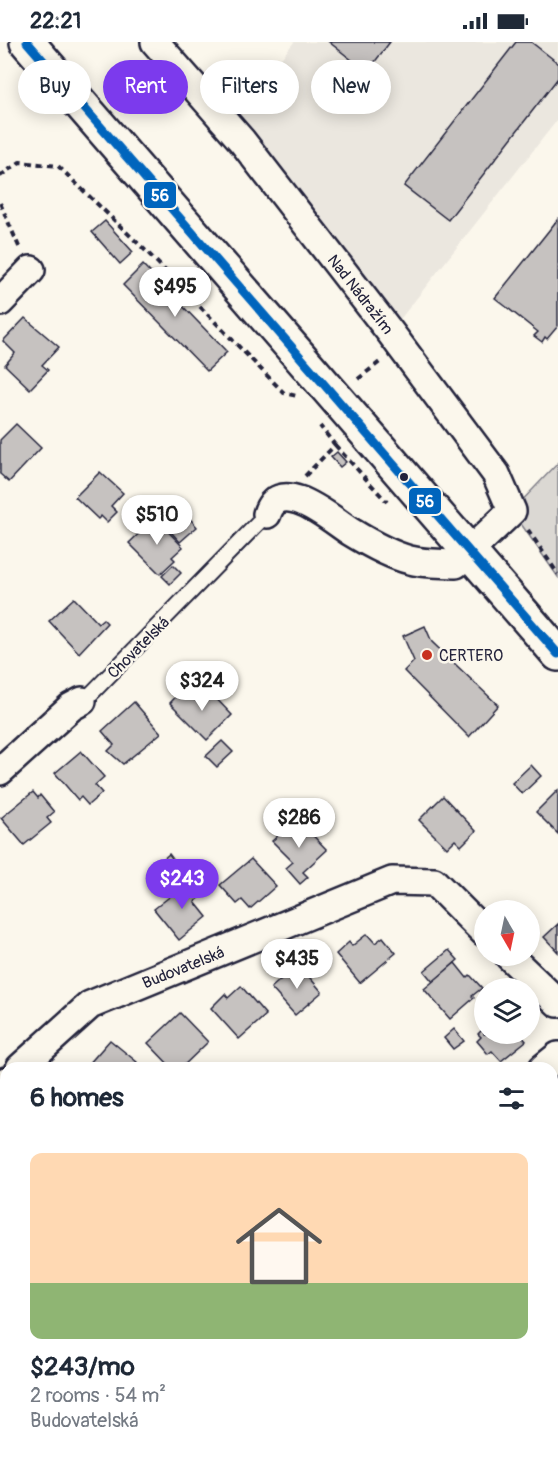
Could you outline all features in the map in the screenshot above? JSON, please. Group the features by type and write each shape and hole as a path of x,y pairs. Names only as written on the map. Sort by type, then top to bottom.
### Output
{"main road":[{"path":"27,42 558,654"}],"street":[{"name":"Nad Nádražím","path":"155,42 242,141 390,332 496,474 512,511"},
{"path":"0,302 31,270"},
{"path":"267,514 269,507 281,499 297,499 315,507 379,548 411,561 456,564 512,511"},
{"name":"Chovatelská","path":"0,771 70,707 82,700"},
{"name":"Budovatelská","path":"27,1062 90,1005 392,881 434,882 474,922"},
{"path":"519,966 558,1003"}],"lane":[{"name":"Chovatelská","path":"82,700 89,696 139,646 267,514"}],"path":[{"path":"0,176 20,162 58,166 147,252 284,393 298,396"},
{"path":"0,203 31,270"},
{"path":"358,379 382,361"},
{"path":"297,499 300,482 335,445 317,422"},
{"path":"512,511 544,551 558,574"}],"shaded area":[{"path":"294,42 558,42 558,119 390,332 229,125 238,114 299,114 299,60 280,60"},
{"path":"558,463 558,577 512,511"}],"building":[{"path":"329,42 390,42 376,60 352,60"},
{"path":"516,42 531,42 558,63 558,78 448,220 404,186"},
{"path":"558,219 558,326 542,342 534,336 538,332 495,298"},
{"path":"105,221 133,252 120,264 92,232"},
{"path":"143,265 227,352 207,371 123,285"},
{"path":"25,318 59,347 42,365 48,370 30,389 5,365 15,353 3,341"},
{"path":"16,424 41,448 9,482 0,474 0,440"},
{"path":"337,452 346,462 340,467 331,457"},
{"path":"100,472 123,493 111,506 117,512 107,522 101,516 98,519 75,497"},
{"path":"181,508 197,527 180,542 163,523"},
{"path":"155,518 183,547 172,557 175,560 160,574 129,543"},
{"path":"173,565 181,573 170,584 162,576"},
{"path":"74,598 98,623 103,619 107,623 79,653 49,621"},
{"path":"425,626 432,642 498,705 469,737 404,671 414,661 403,636"},
{"path":"184,688 199,703 210,692 232,715 207,740 170,703"},
{"path":"134,702 161,733 123,764 108,751 114,745 102,731"},
{"path":"222,741 233,752 217,767 206,756"},
{"path":"81,751 104,777 95,785 102,793 88,805 81,797 78,800 55,773"},
{"path":"531,765 541,776 522,794 512,783"},
{"path":"558,790 558,834 536,812"},
{"path":"33,792 38,798 40,795 54,812 47,818 51,823 24,845 1,818"},
{"path":"443,796 476,831 461,846 455,840 447,848 419,820"},
{"path":"297,819 327,850 303,872 308,877 300,884 286,868 293,862 272,841"},
{"path":"169,854 178,866 165,877 155,866"},
{"path":"251,859 276,886 250,909 242,900 237,904 220,885"},
{"path":"191,880 203,895 195,902 207,917 179,940 154,909"},
{"path":"558,924 558,952 544,937"},
{"path":"367,934 375,943 383,937 396,953 360,983 336,954 349,942 352,946"},
{"path":"449,950 458,960 433,982 424,971"},
{"path":"455,963 467,978 470,975 474,979 472,996 474,998 450,1019 424,989"},
{"path":"298,964 322,992 295,1015 271,988"},
{"path":"241,986 266,1015 239,1039 211,1008 225,994 228,998"},
{"path":"180,1013 208,1042 187,1062 166,1062 148,1043"},
{"path":"454,1029 464,1041 453,1049 444,1038"},
{"path":"110,1040 137,1062 91,1062"},
{"path":"480,1044 522,1044 501,1061 492,1051 488,1054"}],"transit line":[{"name":"56","path":"27,42 558,654"}],"place":[{"name":"CERTERO","path":"427,655"}]}
